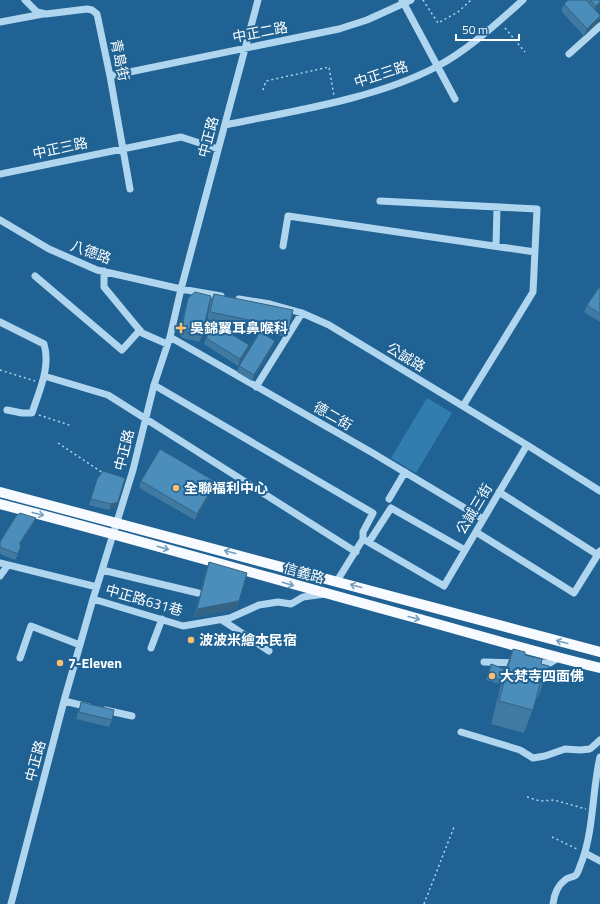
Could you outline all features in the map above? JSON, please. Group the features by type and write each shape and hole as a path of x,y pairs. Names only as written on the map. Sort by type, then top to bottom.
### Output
{"main road":[{"name":"信義路","path":"0,492 600,652"},
{"name":"信義路","path":"0,504 114,533 325,594 558,658 600,668"},
{"path":"379,608 384,594"}],"street":[{"path":"25,0 37,12 46,14"},
{"name":"中正路","path":"10,904 64,701 133,470 154,385 170,337 181,289 258,0"},
{"name":"中正三路","path":"225,125 335,102 385,88 412,78 437,67 470,45 523,0"},
{"path":"406,1 437,67 455,99"},
{"name":"中正二路","path":"110,76 339,29 367,20 406,1"},
{"name":"青島街","path":"0,22 88,9 97,14 110,76 130,189"},
{"path":"569,54 600,26"},
{"name":"中正三路","path":"0,174 181,137 218,150"},
{"path":"380,201 536,209 533,292 463,406"},
{"path":"496,246 497,207"},
{"path":"283,246 288,216 535,252"},
{"name":"八德路","path":"0,220 49,249 97,270 181,289"},
{"path":"104,271 104,287 140,330 167,344"},
{"path":"35,276 122,350 140,330"},
{"name":"公誠路","path":"181,289 270,304 302,313 329,325 600,491"},
{"path":"256,387 302,313"},
{"path":"0,322 44,344 47,354 43,380 32,413 7,410"},
{"name":"德二街","path":"170,337 405,472 483,519"},
{"path":"43,380 108,394 356,552"},
{"path":"154,385 374,513 362,532 366,541"},
{"name":"公誠三街","path":"366,541 444,586 527,445"},
{"path":"389,499 405,472"},
{"path":"476,532 574,593 599,553 499,492"},
{"path":"337,581 356,552 391,508 465,550"},
{"path":"0,563 97,587"},
{"path":"0,576 8,565"},
{"path":"102,570 198,593"},
{"name":"中正路631巷","path":"93,600 183,626 230,618 259,605 278,602 291,604 303,597 325,594"},
{"path":"151,648 162,619"},
{"path":"222,620 269,651"},
{"path":"20,658 31,626 80,645"},
{"path":"484,662 550,663 558,658"},
{"path":"64,701 132,716"},
{"path":"462,732 520,750 533,758 545,756 565,749 590,749 600,740"},
{"path":"553,904 554,895 559,886 566,879 577,874 585,853 595,777 600,757"},
{"path":"585,853 600,861"}],"path":[{"path":"423,0 438,23 458,12 471,0"},
{"path":"499,21 526,52"},
{"path":"263,90 266,81 329,67 335,102"},
{"path":"0,370 43,380"},
{"path":"32,413 72,426"},
{"path":"58,443 104,474"},
{"path":"527,797 540,801 554,800 591,810"},
{"path":"424,904 454,827"},
{"path":"552,838 585,853"}],"shaded area":[{"path":"427,398 452,413 416,473 391,458"}],"building":[{"path":"568,0 586,0 600,16 587,29 564,4"},
{"path":"590,0 600,0 600,2 596,6"},
{"path":"600,286 600,314 587,305"},
{"path":"195,292 211,296 202,336 185,332 182,327 188,298"},
{"path":"214,294 293,310 289,328 210,312"},
{"path":"215,324 249,345 240,359 206,338"},
{"path":"260,332 275,341 254,375 239,366"},
{"name":"全聯福利中心","path":"160,449 216,482 197,514 141,481"},
{"path":"103,471 125,478 118,502 111,504 91,499 97,479"},
{"path":"20,513 36,518 19,544 21,545 18,554 0,547 0,542 16,516"},
{"path":"209,562 247,573 239,601 197,609"},
{"path":"513,649 525,652 525,655 542,659 541,664 549,666 546,675 544,674 543,681 541,680 533,710 499,701"},
{"path":"491,664 504,669 501,680 488,676"},
{"path":"81,702 114,710 112,720 79,712"}],"place":[{"name":"吳錦翼耳鼻喉科","path":"181,328"},
{"name":"全聯福利中心","path":"176,488"},
{"name":"波波米繪本民宿","path":"191,640"},
{"name":"7-Eleven","path":"60,663"},
{"name":"大梵寺四面佛","path":"492,676"}]}
